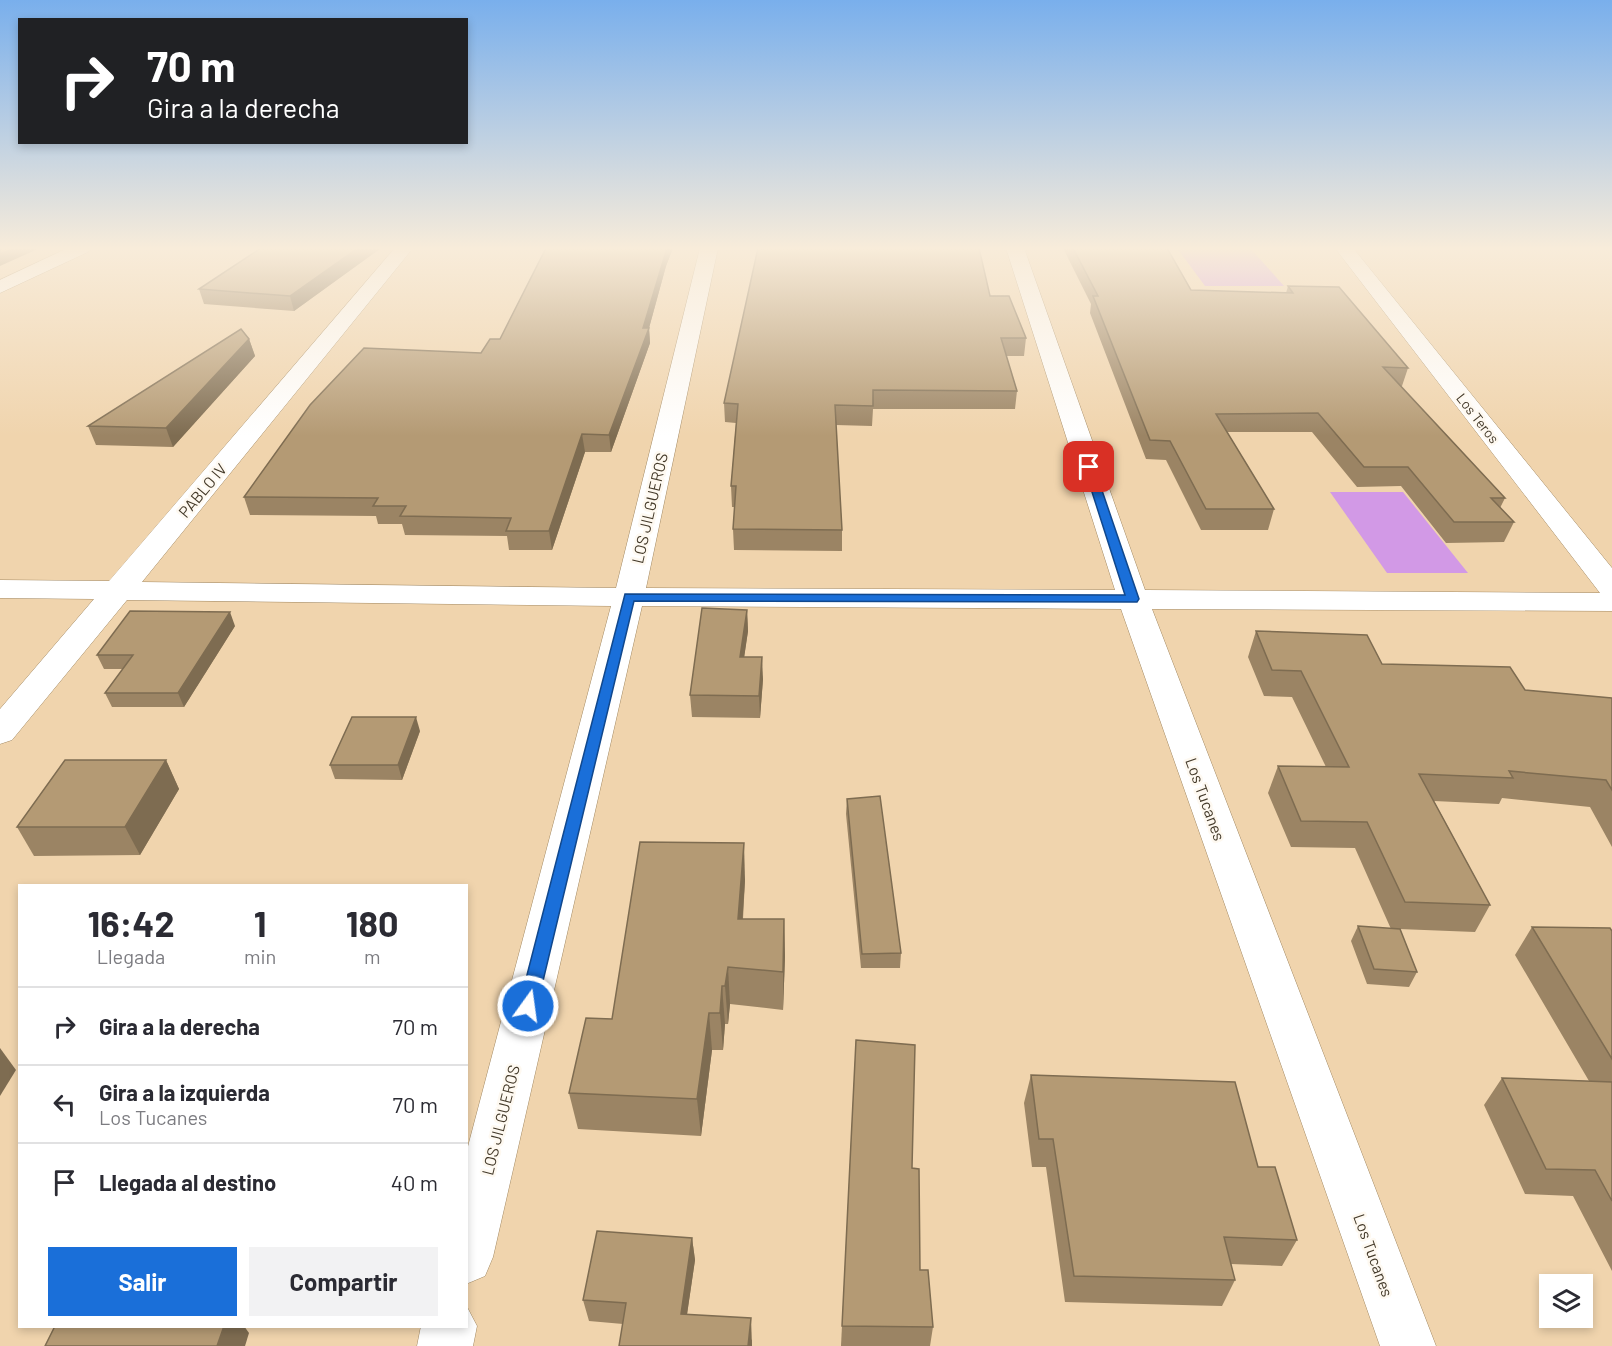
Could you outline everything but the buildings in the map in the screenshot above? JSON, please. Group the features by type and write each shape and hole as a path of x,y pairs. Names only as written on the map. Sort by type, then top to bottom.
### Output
{"street":[{"name":"PABLO IV","path":"0,732 351,311"},
{"name":"LOS JILGUEROS","path":"468,1249 629,597 695,311"},
{"name":"Los Tucanes","path":"1036,311 1133,599 1408,1346"},
{"name":"Los Teros","path":"1394,311 1612,588"},
{"path":"0,589 629,597 1612,602"},
{"path":"445,1346 449,1328"}],"shaded area":[{"path":"1330,492 1403,492 1468,573 1387,573"}],"route":[{"path":"528,1006 629,597 1133,599 1089,467"}]}
